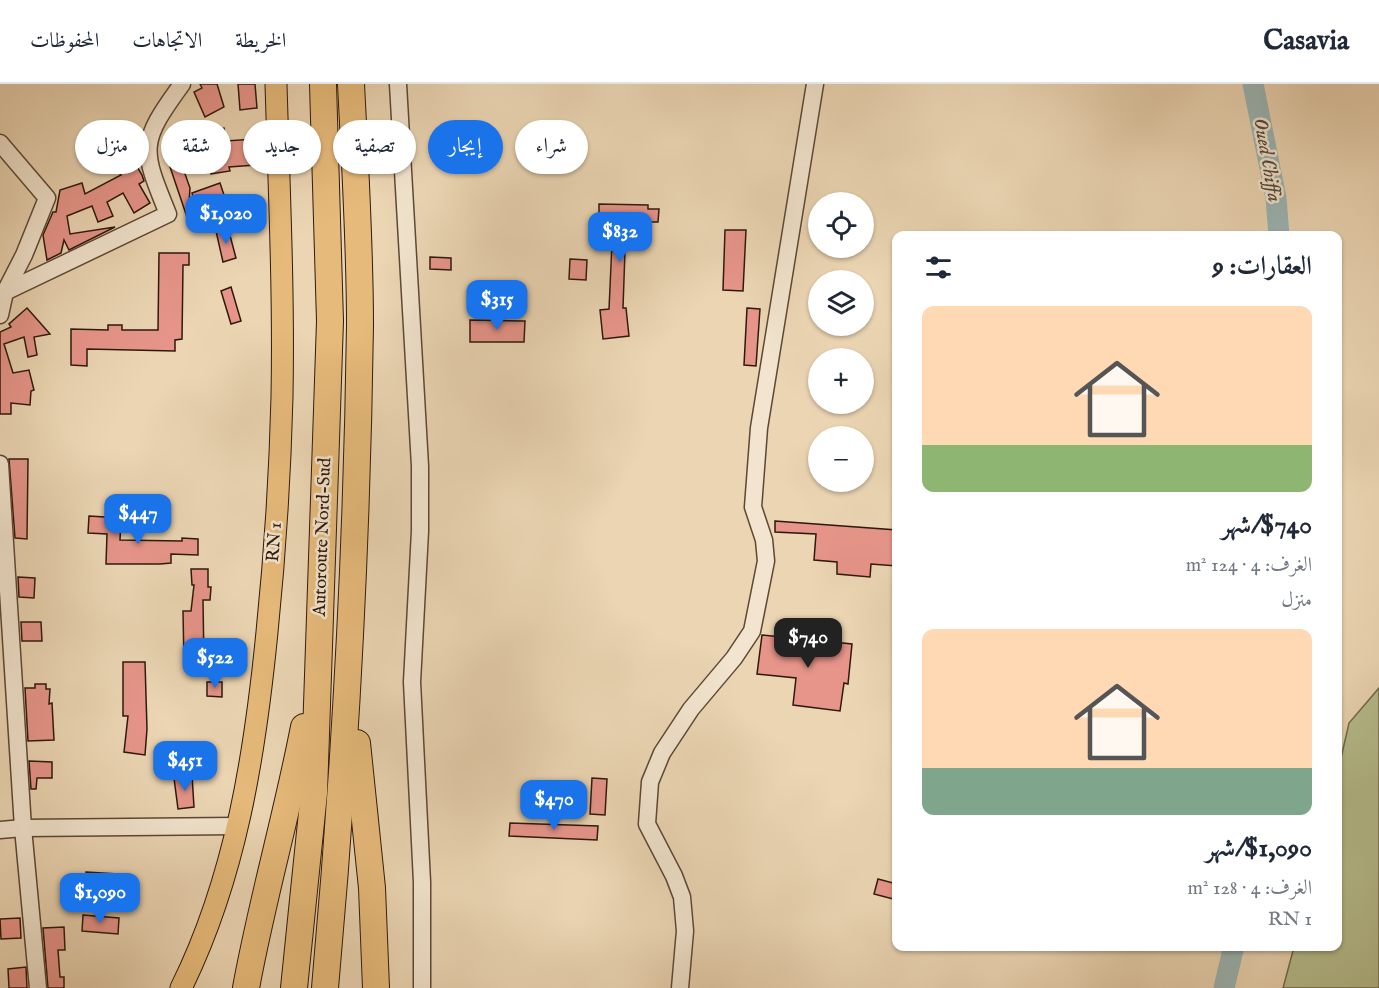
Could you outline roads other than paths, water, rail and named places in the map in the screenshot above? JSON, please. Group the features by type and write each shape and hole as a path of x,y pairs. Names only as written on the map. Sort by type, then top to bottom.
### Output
{"highway":[{"name":"Autoroute Nord-Sud","path":"294,988 314,793 330,321 323,84"},
{"name":"Autoroute Nord-Sud","path":"325,988 343,778 356,494 360,324 351,84"},
{"path":"348,660 357,702 357,741 372,888 376,988"},
{"path":"246,988 256,933 281,836 319,662"}],"main road":[{"name":"RN 1","path":"181,988 214,907 250,772 257,725 279,489 282,345 276,84"}],"street":[{"path":"2,291 168,214 149,168 148,141 158,119 182,84"},
{"path":"398,84 420,466 420,531 412,682 422,882 422,988"},
{"path":"680,988 685,931 682,897 674,876 647,824 650,782 662,753 691,709 734,658 752,631 766,561 764,540 753,507 759,428 815,84"},
{"path":"0,143 47,198 24,255 2,291 0,315"},
{"path":"0,464 23,828 38,988"},
{"path":"0,830 237,826"}],"waterway":[{"name":"Oued Chiffa","path":"1253,84 1276,198 1279,231"},
{"name":"Oued Chiffa","path":"1224,988 1233,951"}]}
